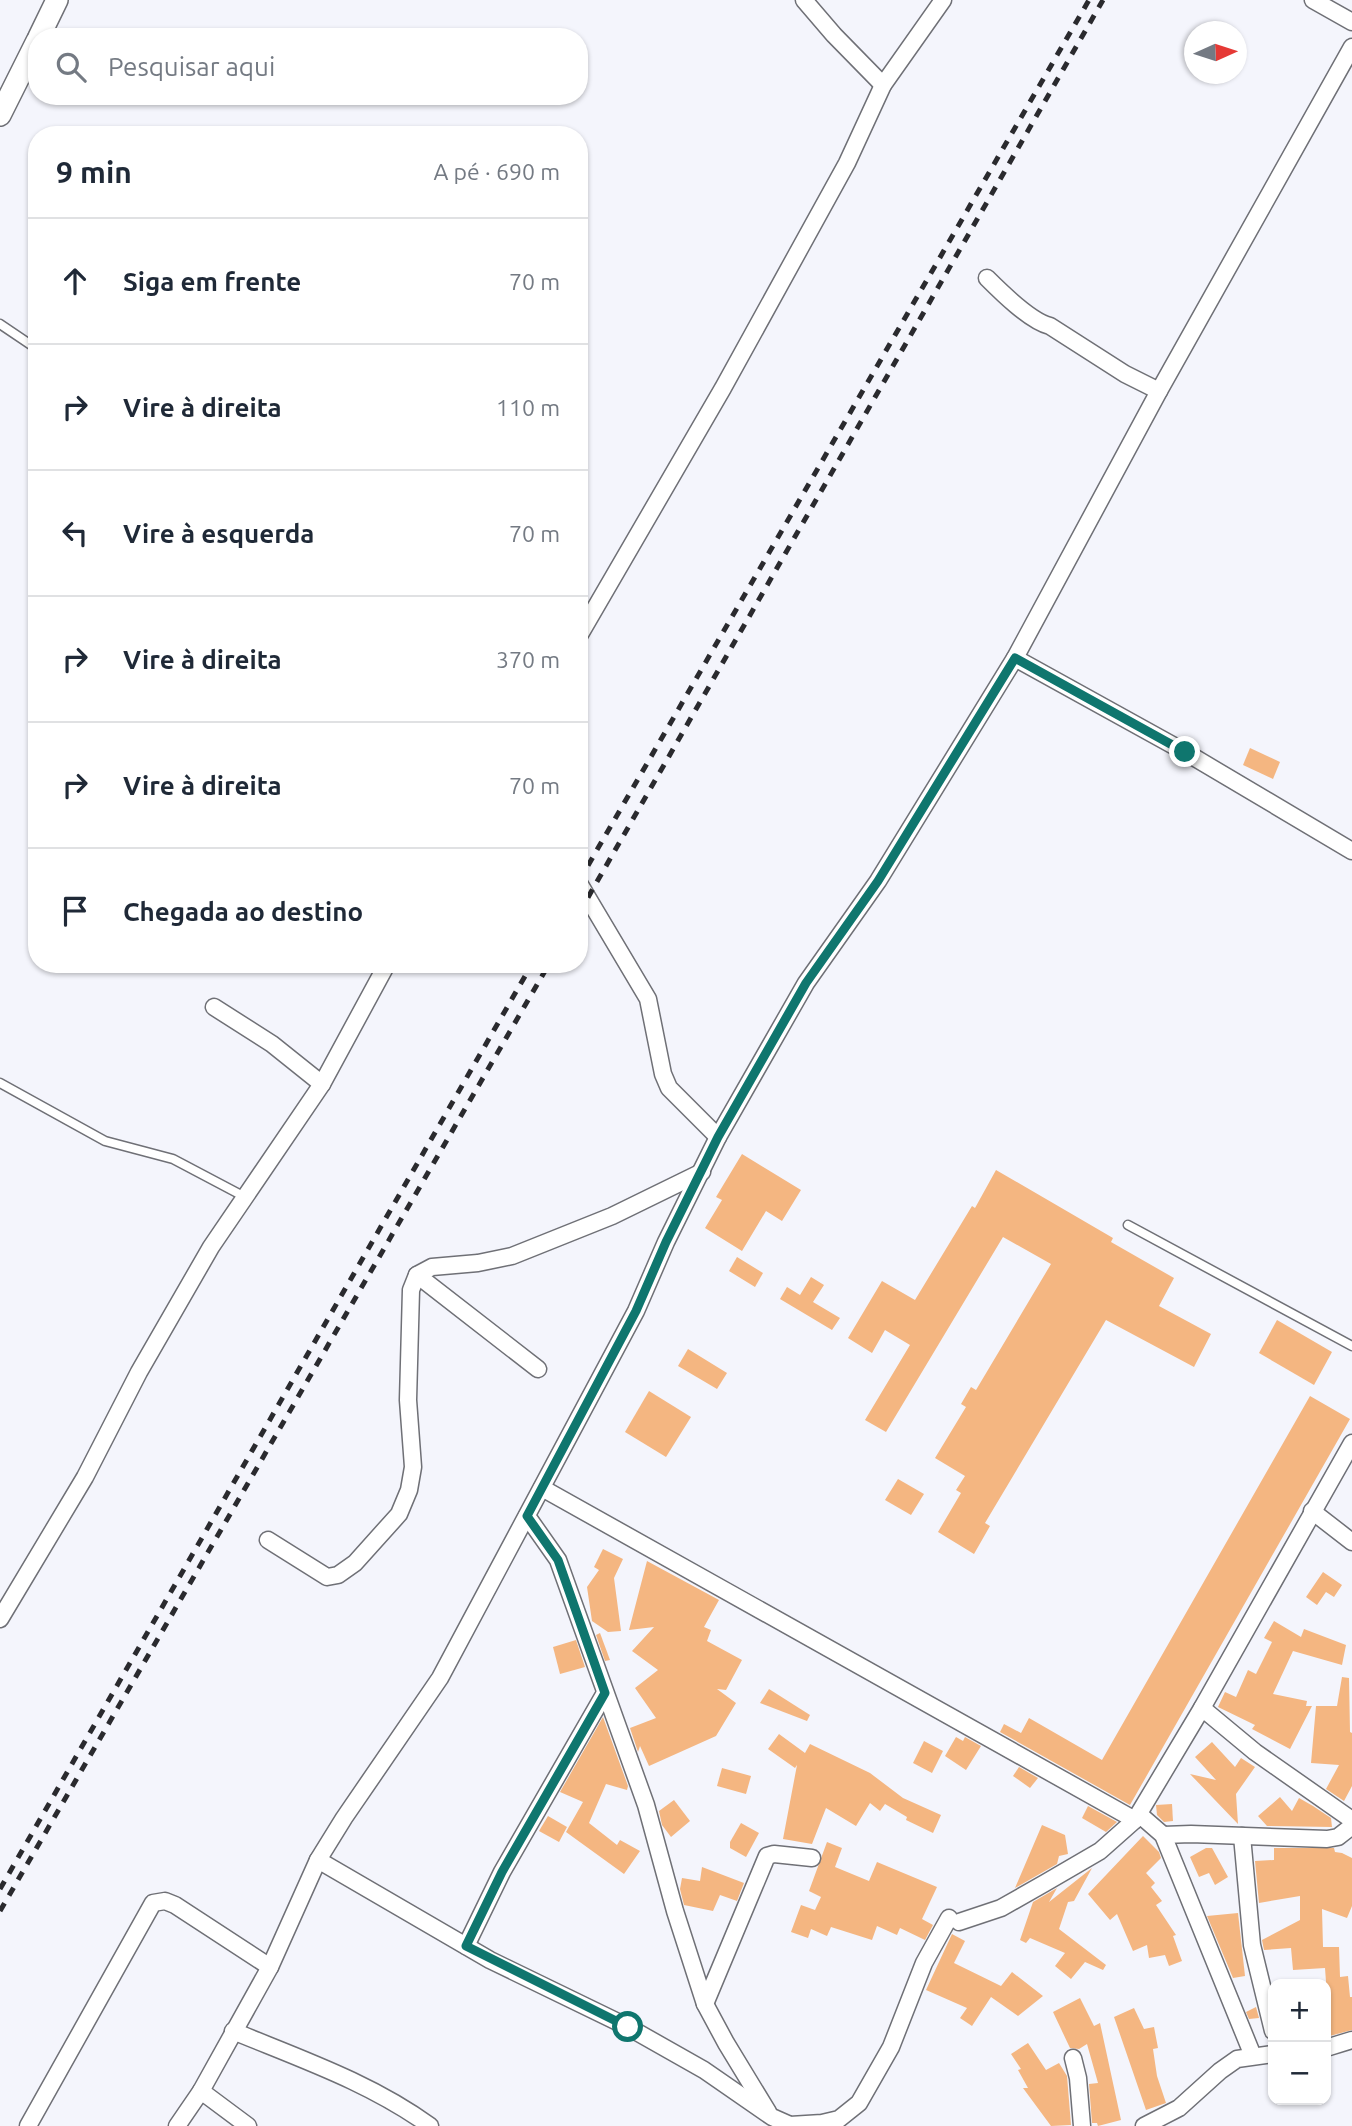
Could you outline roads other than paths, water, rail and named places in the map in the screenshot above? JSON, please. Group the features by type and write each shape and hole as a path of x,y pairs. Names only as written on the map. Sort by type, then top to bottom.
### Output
{"main road":[{"path":"43,28 57,0"},
{"path":"0,115 28,59"}],"street":[{"path":"804,0 883,85"},
{"path":"588,620 723,388 847,163 883,85 943,0"},
{"path":"1313,0 1352,22"},
{"path":"177,2126 201,2091 270,1967 318,1860 359,1795 440,1678 636,1311 666,1242 718,1137 806,983 878,881 1015,658 1352,47"},
{"path":"987,278 1039,321 1125,374 1160,391"},
{"path":"1015,658 1185,752 1352,851"},
{"path":"588,898 648,999 663,1074 669,1088 718,1137"},
{"path":"0,1619 85,1477 178,1302 211,1247 322,1084 382,973"},
{"path":"214,1007 272,1044 322,1084"},
{"path":"268,1540 327,1577 338,1575 355,1563 399,1514 409,1490 413,1467 408,1400 411,1290 417,1276 432,1267 478,1263 512,1256 612,1216 702,1172"},
{"path":"417,1276 538,1369"},
{"path":"318,1860 466,1946 628,2027 704,2070 772,2117 790,2126 839,2119 859,2104 891,2047 924,1963 954,1920 1001,1908 1100,1851 1138,1818 1352,1443"},
{"path":"542,1488 1138,1818 1163,1835 1253,2056"},
{"path":"1312,1511 1352,1542"},
{"path":"527,1516 558,1560 646,1805 675,1911 705,2004 772,2117"},
{"path":"466,1946 502,1872 605,1693"},
{"path":"1163,1835 1327,1839 1338,1837 1352,1827 1202,1707"},
{"path":"1242,1836 1252,1945 1268,2011"},
{"path":"705,2004 767,1856 775,1854 812,1857"},
{"path":"28,2126 153,1903 164,1901 175,1905 270,1967"},
{"path":"233,2031 343,2076 406,2108 430,2126"},
{"path":"1331,2046 1352,2040"},
{"path":"1144,2126 1179,2108 1237,2059 1268,2054"},
{"path":"1073,2058 1078,2078 1082,2126"},
{"path":"201,2091 248,2126"}],"lane":[{"path":"0,324 28,343"},
{"path":"0,1083 105,1140 173,1159 245,1197"},
{"path":"1128,1225 1352,1346"}],"railway":[{"path":"588,865 1089,0"},
{"path":"588,897 1103,0"},
{"path":"0,1889 527,973"},
{"path":"0,1911 544,973"}]}
